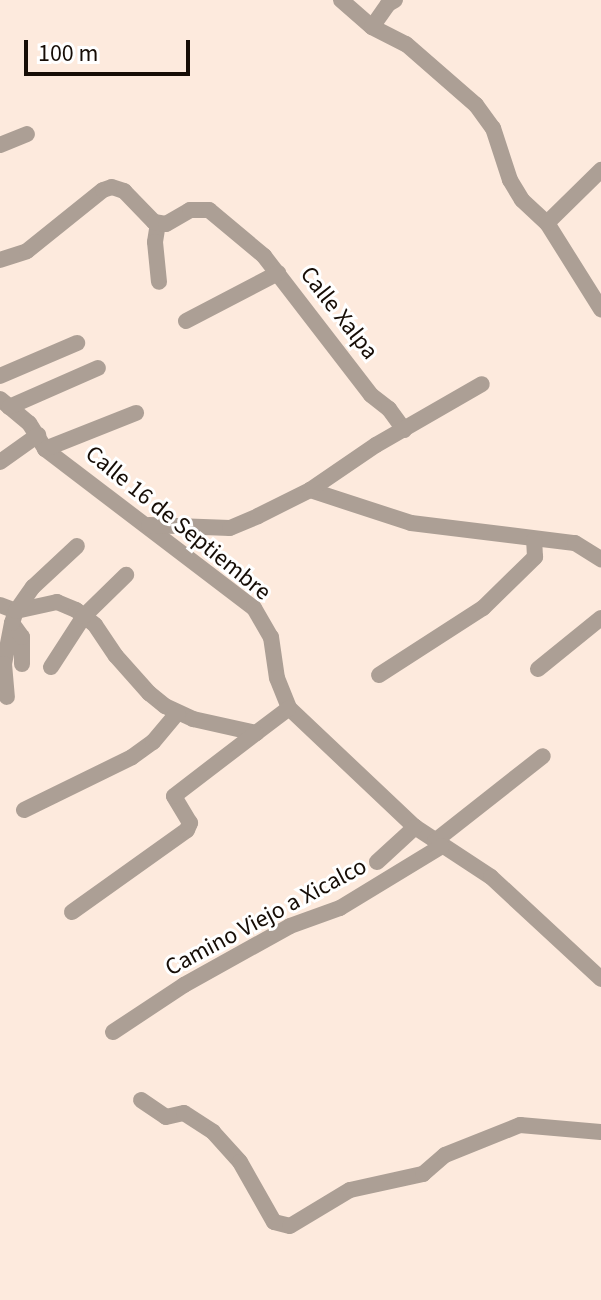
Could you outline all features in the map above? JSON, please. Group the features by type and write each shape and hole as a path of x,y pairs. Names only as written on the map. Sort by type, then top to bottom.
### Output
{"street":[{"path":"341,0 372,27 406,44 476,105 493,128 510,180 522,200 547,223 601,309"},
{"path":"372,27 388,4 395,0"},
{"path":"0,145 27,134"},
{"path":"547,223 601,170"},
{"path":"0,260 27,251 103,190 112,187 124,191 158,223 155,242 159,282"},
{"name":"Calle Xalpa","path":"158,223 174,222 190,210 209,210 247,240 278,273 371,395 389,409 404,430"},
{"path":"186,321 278,273"},
{"path":"0,376 77,343"},
{"path":"4,403 98,368"},
{"path":"149,525 230,528 310,490 376,445 482,384"},
{"name":"Calle 16 de Septiembre","path":"4,403 41,442 254,608 271,637 277,678 289,708"},
{"path":"0,462 41,442 136,413"},
{"path":"310,490 411,523 442,529 515,533 534,540 575,543 601,559"},
{"path":"379,675 442,638 483,608 535,557 534,540"},
{"path":"7,697 2,665 9,613 77,546"},
{"path":"51,667 84,616 126,575"},
{"path":"9,613 57,602 84,616 131,674 177,713 256,733"},
{"path":"9,613 22,637 22,664"},
{"path":"538,669 601,618"},
{"path":"72,912 187,830 190,823 174,796 289,708 415,827 491,877 527,906 601,979"},
{"path":"24,810 132,757 153,742 177,713"},
{"name":"Camino Viejo a Xicalco","path":"113,1032 184,985 290,926 340,908 439,843 543,756"},
{"path":"377,862 415,827"},
{"path":"141,1100 166,1117 184,1113 213,1132 240,1162 274,1222 290,1226 350,1190 423,1174 445,1155 520,1125 601,1132"}]}
